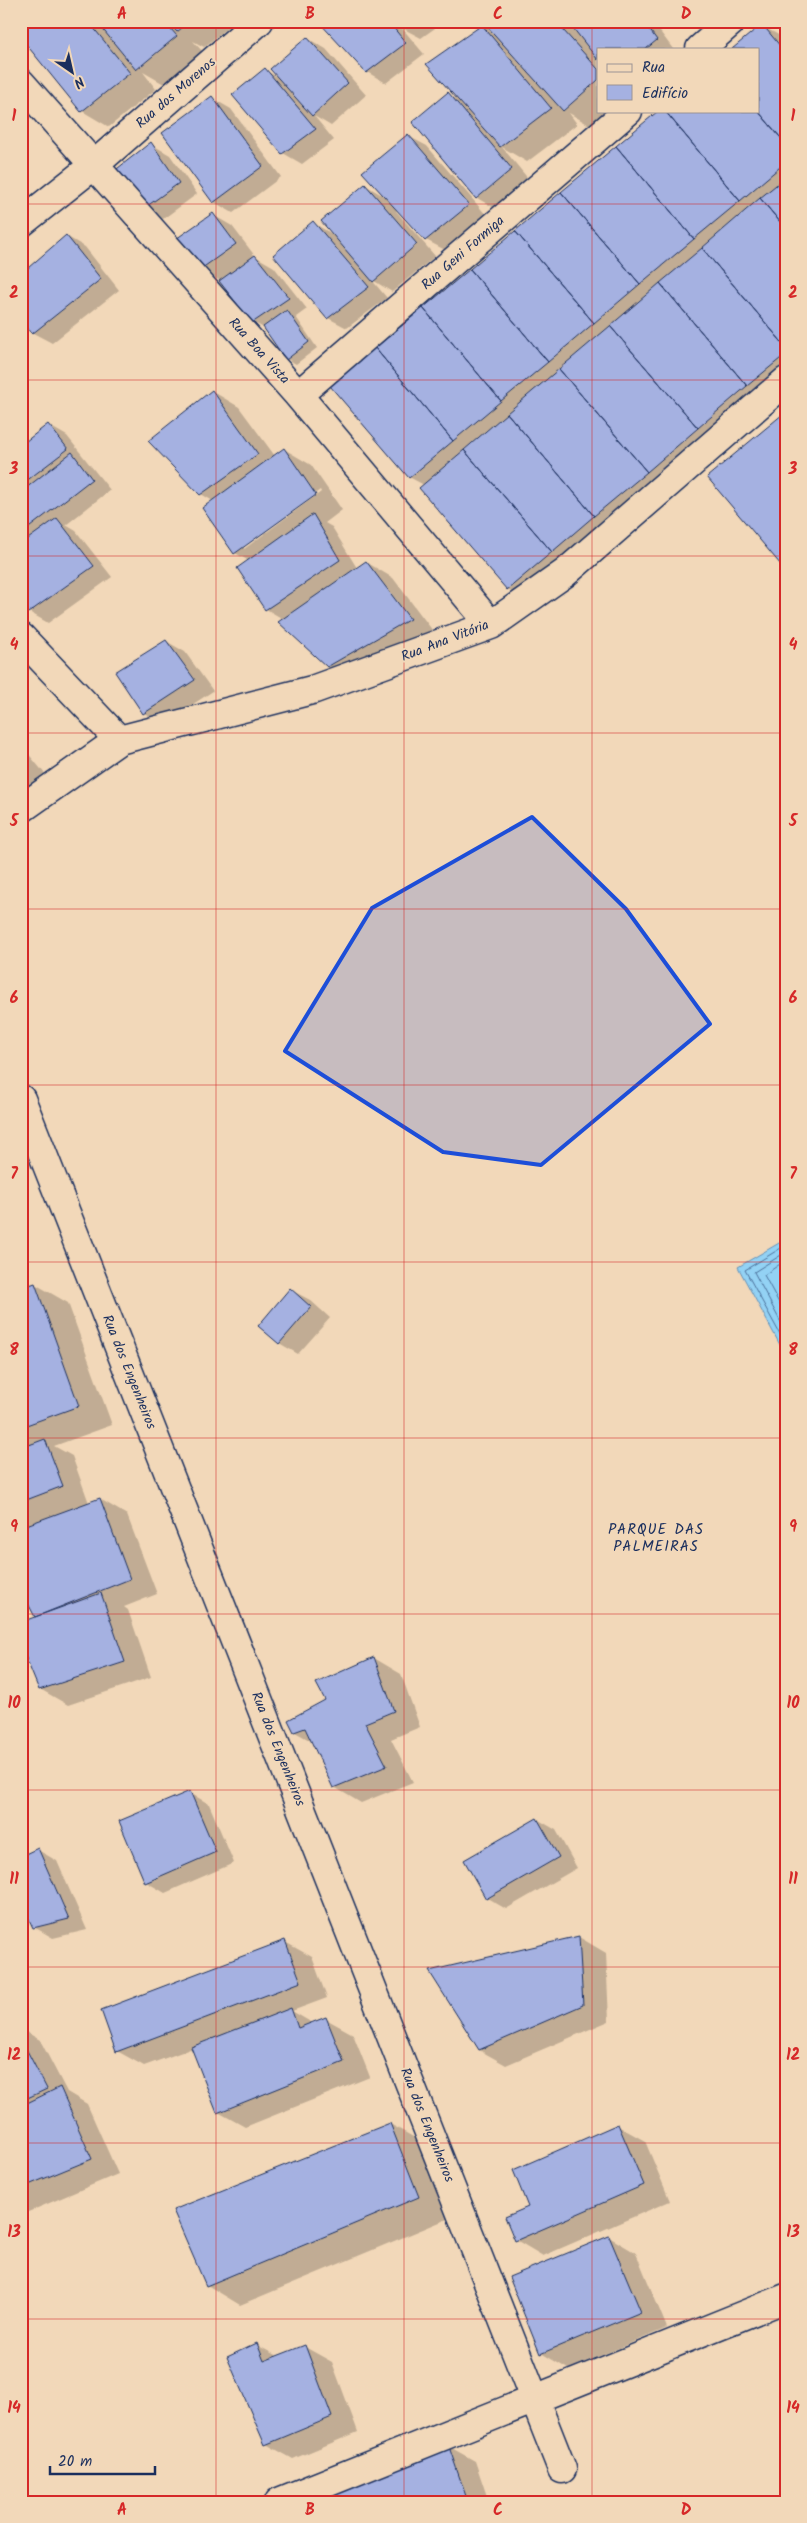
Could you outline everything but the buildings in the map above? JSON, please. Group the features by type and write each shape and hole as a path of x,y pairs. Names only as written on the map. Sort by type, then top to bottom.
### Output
{"street":[{"name":"Rua dos Morenos","path":"21,223 94,164 259,21"},
{"path":"701,48 732,21"},
{"name":"Rua Boa Vista","path":"21,83 298,395 491,624"},
{"name":"Rua Geni Formiga","path":"298,395 627,112"},
{"name":"Rua Ana Vitória","path":"119,740 312,690 491,624 565,573 786,381"},
{"path":"21,637 119,740 21,809"},
{"name":"Rua dos Engenheiros","path":"21,1100 562,2469"},
{"path":"279,2502 786,2298"}],"highlighted area":[{"path":"532,817 626,909 710,1024 541,1165 443,1152 285,1051 372,908"}],"water":[{"path":"786,1239 786,1356 738,1267"}],"district":[{"name":"PARQUE DAS PALMEIRAS","path":"656,1538"}]}
